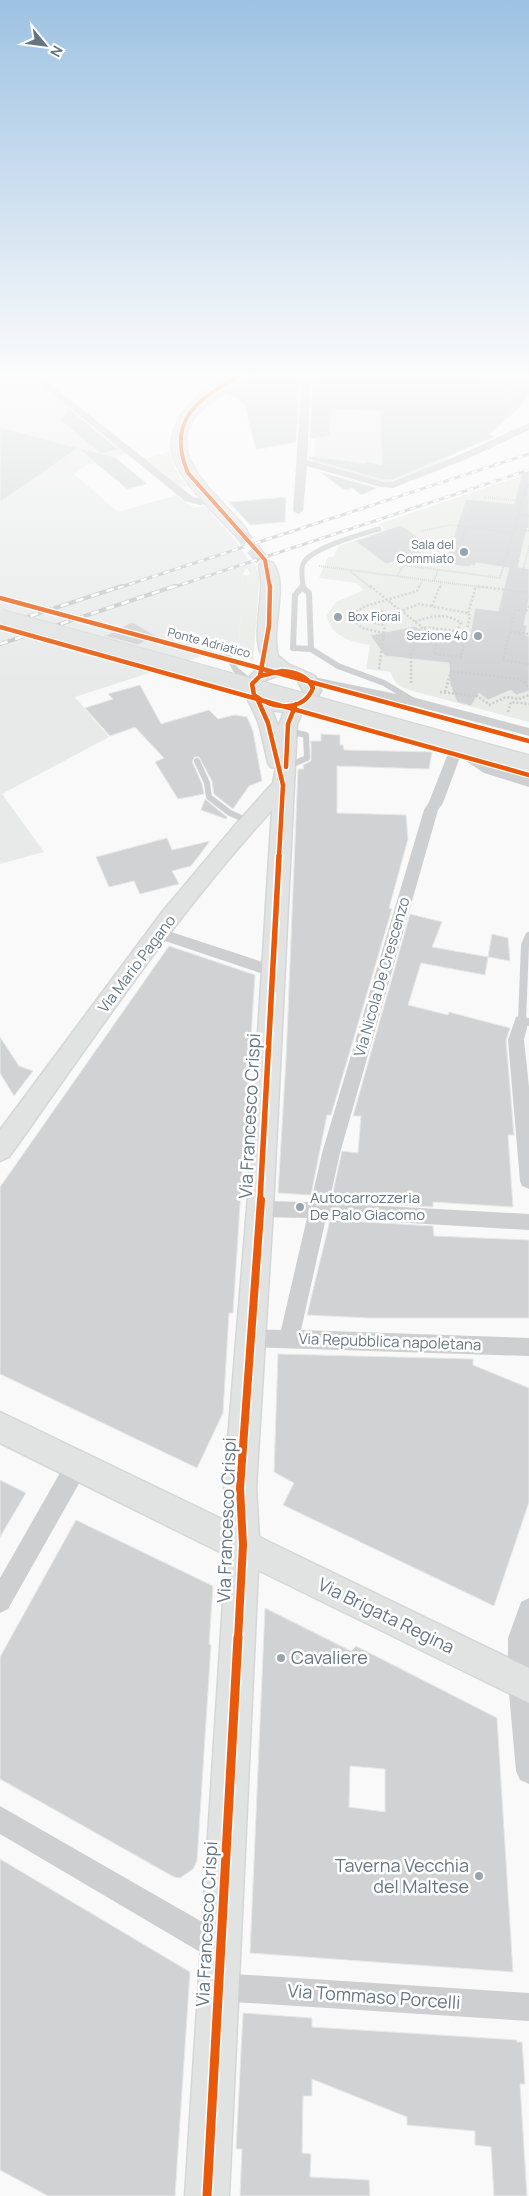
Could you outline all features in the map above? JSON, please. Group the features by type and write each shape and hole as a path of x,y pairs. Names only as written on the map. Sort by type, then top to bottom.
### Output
{"main road":[{"path":"193,478 239,531"},
{"path":"256,686 266,646 271,586 268,566"},
{"name":"Ponte Adriatico","path":"0,605 529,749"},
{"path":"0,619 529,765"},
{"path":"256,686 275,706 296,704 305,700 312,693 313,687 301,676 273,662 269,657 266,646"},
{"path":"256,686 278,671 301,676"},
{"name":"Via Francesco Crispi","path":"256,686 284,776"},
{"name":"Via Francesco Crispi","path":"207,2196 243,1545 240,1488 260,1209 287,732 296,704"},
{"name":"Via Mario Pagano","path":"0,1150 159,933 284,776"},
{"name":"Via Brigata Regina","path":"0,1427 524,1684"}],"street":[{"path":"163,478 189,499 200,502 211,500"},
{"path":"298,512 301,478"},
{"path":"361,478 384,485 400,483 410,478"},
{"path":"301,676 360,692 416,702 529,732"},
{"path":"296,704 457,748 489,770 529,783"},
{"name":"Via Nicola De Crescenzo","path":"289,1338 331,1153 431,810 436,803 457,748"},
{"path":"507,777 527,777 529,775"},
{"path":"159,933 272,971"},
{"path":"526,1021 516,1040 529,1181"},
{"path":"260,1209 318,1210 529,1222"},
{"name":"Via Repubblica napoletana","path":"250,1338 529,1347"},
{"path":"0,1600 77,1465"},
{"path":"529,1610 520,1638 529,1770"},
{"path":"0,1819 222,1949"},
{"name":"Via Tommaso Porcelli","path":"219,1987 529,2008"}],"lane":[{"path":"379,529 333,544 306,559 303,564 303,588 295,595 293,648 311,649 338,666 384,683 416,702"},
{"path":"303,588 309,593 311,649"},
{"path":"225,650 236,670 256,686"},
{"path":"360,692 367,686 369,678"},
{"path":"197,761 207,783 209,797 230,813 248,821"},
{"path":"526,1021 525,945 529,936"}],"path":[{"path":"403,565 500,578 527,484 529,485"},
{"path":"484,497 522,501"},
{"path":"518,514 529,516"},
{"path":"421,532 440,526 513,533"},
{"path":"397,576 405,563 460,543 464,539 464,533 467,528"},
{"path":"514,529 529,530"},
{"path":"529,546 522,574 529,575"},
{"path":"303,564 529,593"},
{"path":"350,570 438,640 464,644"},
{"path":"434,581 438,570"},
{"path":"384,633 362,628 353,619 359,609 417,591 423,580"},
{"path":"432,606 442,582"},
{"path":"438,640 434,654 461,657 470,616 468,613 476,586"},
{"path":"392,614 394,619 385,625 376,625 369,622 367,615 381,610 392,614 419,604 468,613"},
{"path":"529,606 526,611 515,610 503,660 529,664"},
{"path":"414,621 433,615 454,617 460,624 458,631 422,627"},
{"path":"378,673 385,625"},
{"path":"414,687 410,682 411,674 408,668 418,634 422,627"},
{"path":"510,632 529,634"},
{"path":"445,692 451,671 518,679 524,682 529,689"},
{"path":"438,691 477,696 488,706 506,697 518,698 529,695"},
{"path":"508,713 511,702 529,704"}],"shaded area":[{"path":"0,478 79,478 118,512 177,495 193,508 205,506 236,541 251,564 246,565 243,575 239,644 75,697 109,737 2,794 44,852 0,864"},
{"path":"170,478 182,478 187,486 181,487"},
{"path":"371,478 402,478 394,482 383,482"},
{"path":"513,478 529,478 529,722 402,687 394,680 391,672 366,669 370,645 342,637 332,628 327,615 336,602 364,590 355,583 319,578 328,557 333,557 339,546 386,530 379,524"},
{"path":"254,563 259,573 259,583 253,662 234,645 239,643 243,575 250,575 248,569 245,569 246,565"}],"building":[{"path":"0,478 34,478 0,502"},
{"path":"114,478 140,478 147,484 127,489"},
{"path":"329,478 343,478 377,488 361,495 352,488 343,489"},
{"path":"379,478 396,478 392,480"},
{"path":"521,478 529,478 529,529 527,528 518,567 529,569 529,599 524,625 527,626 525,635 529,636 529,691 516,695 511,690 488,700 479,693 471,706 457,702 450,684 449,663 385,656 370,635 416,626 419,629 470,635 475,608 498,611 509,568 476,563 475,566 471,565 470,567 444,564 466,499 514,504"},
{"path":"286,497 285,522 250,525 229,502"},
{"path":"401,525 434,549 386,564 355,541"},
{"path":"132,622 156,636 138,645 105,636"},
{"path":"140,685 161,724 209,710 218,719 235,715 247,717 253,731 262,781 249,786 233,809 214,794 212,781 199,757 195,757 192,761 202,784 204,794 178,799 155,762 164,758 135,727 110,736 85,708 113,699 108,694"},
{"path":"321,734 340,735 340,745 343,745 344,750 432,752 429,769 337,766 337,813 406,815 408,839 389,908 392,909 331,1115 327,1115 311,1195 278,1193 286,1060 298,769 304,769 303,765 311,761 311,741 321,741"},
{"path":"205,799 227,817 226,819 201,810"},
{"path":"167,838 172,850 210,841 191,866 172,871 179,884 140,894 134,881 109,887 96,857"},
{"path":"410,914 442,922 432,947 488,957 485,975 421,963 408,1005 448,1015 449,1012 510,1028 506,1040 514,1135 508,1135 513,1207 433,1202 433,1207 334,1201 335,1197 332,1197 342,1151 358,1153 361,1116 353,1116"},
{"path":"492,934 508,938 510,961 488,957"},
{"path":"169,946 255,975 233,1313 229,1313 223,1413 197,1468 0,1374 0,1187"},
{"path":"0,1037 19,1066 33,1071 14,1096 0,1073"},
{"path":"330,1220 433,1226 434,1236 529,1240 529,1318 369,1318 307,1315"},
{"path":"278,1354 473,1359 473,1365 529,1388 529,1502 494,1606 283,1505 294,1483 274,1472"},
{"path":"0,1480 26,1493 0,1537"},
{"path":"76,1520 213,1586 197,1861 193,1869 180,1878 174,1877 0,1779 0,1657"},
{"path":"265,1608 351,1651 356,1646 497,1718 513,1972 250,1953","holes":["350,1766 385,1769 385,1812 349,1807"]},
{"path":"0,1859 190,1972 175,2196 48,2196 0,2170"},
{"path":"243,2013 312,2018 312,2027 517,2040 517,2042 522,2042 525,2084 520,2084 527,2196 494,2196 491,2147 475,2145 475,2131 407,2125 407,2117 312,2079 312,2096 303,2096 302,2153 311,2154 310,2177 369,2180 370,2196 240,2196 242,2149 236,2149"}],"tunnel":[{"path":"239,531 267,566"}],"railway":[{"path":"118,588 454,478"},
{"path":"171,588 503,478"},
{"path":"0,626 122,586"},
{"path":"0,644 175,586"}],"cycle path":[{"path":"193,478 265,560 268,568 270,615 268,637 260,676"},
{"path":"0,598 529,741"},
{"path":"0,627 529,775"},
{"path":"282,671 301,675 311,684 313,688 310,696 304,702 296,705 278,706 260,700 254,695 252,684 260,676 282,671"},
{"path":"207,2196 243,1545 240,1488 260,1209 283,785 268,723 257,698"},
{"path":"286,767 288,724 296,704"}],"place":[{"name":"Sala del Commiato","path":"464,552"},
{"name":"Box Fiorai","path":"338,617"},
{"name":"Sezione 40","path":"478,636"},
{"name":"Autocarrozzeria De Palo Giacomo","path":"300,1207"},
{"name":"Cavaliere","path":"281,1658"},
{"name":"Taverna Vecchia del Maltese","path":"479,1876"}]}
